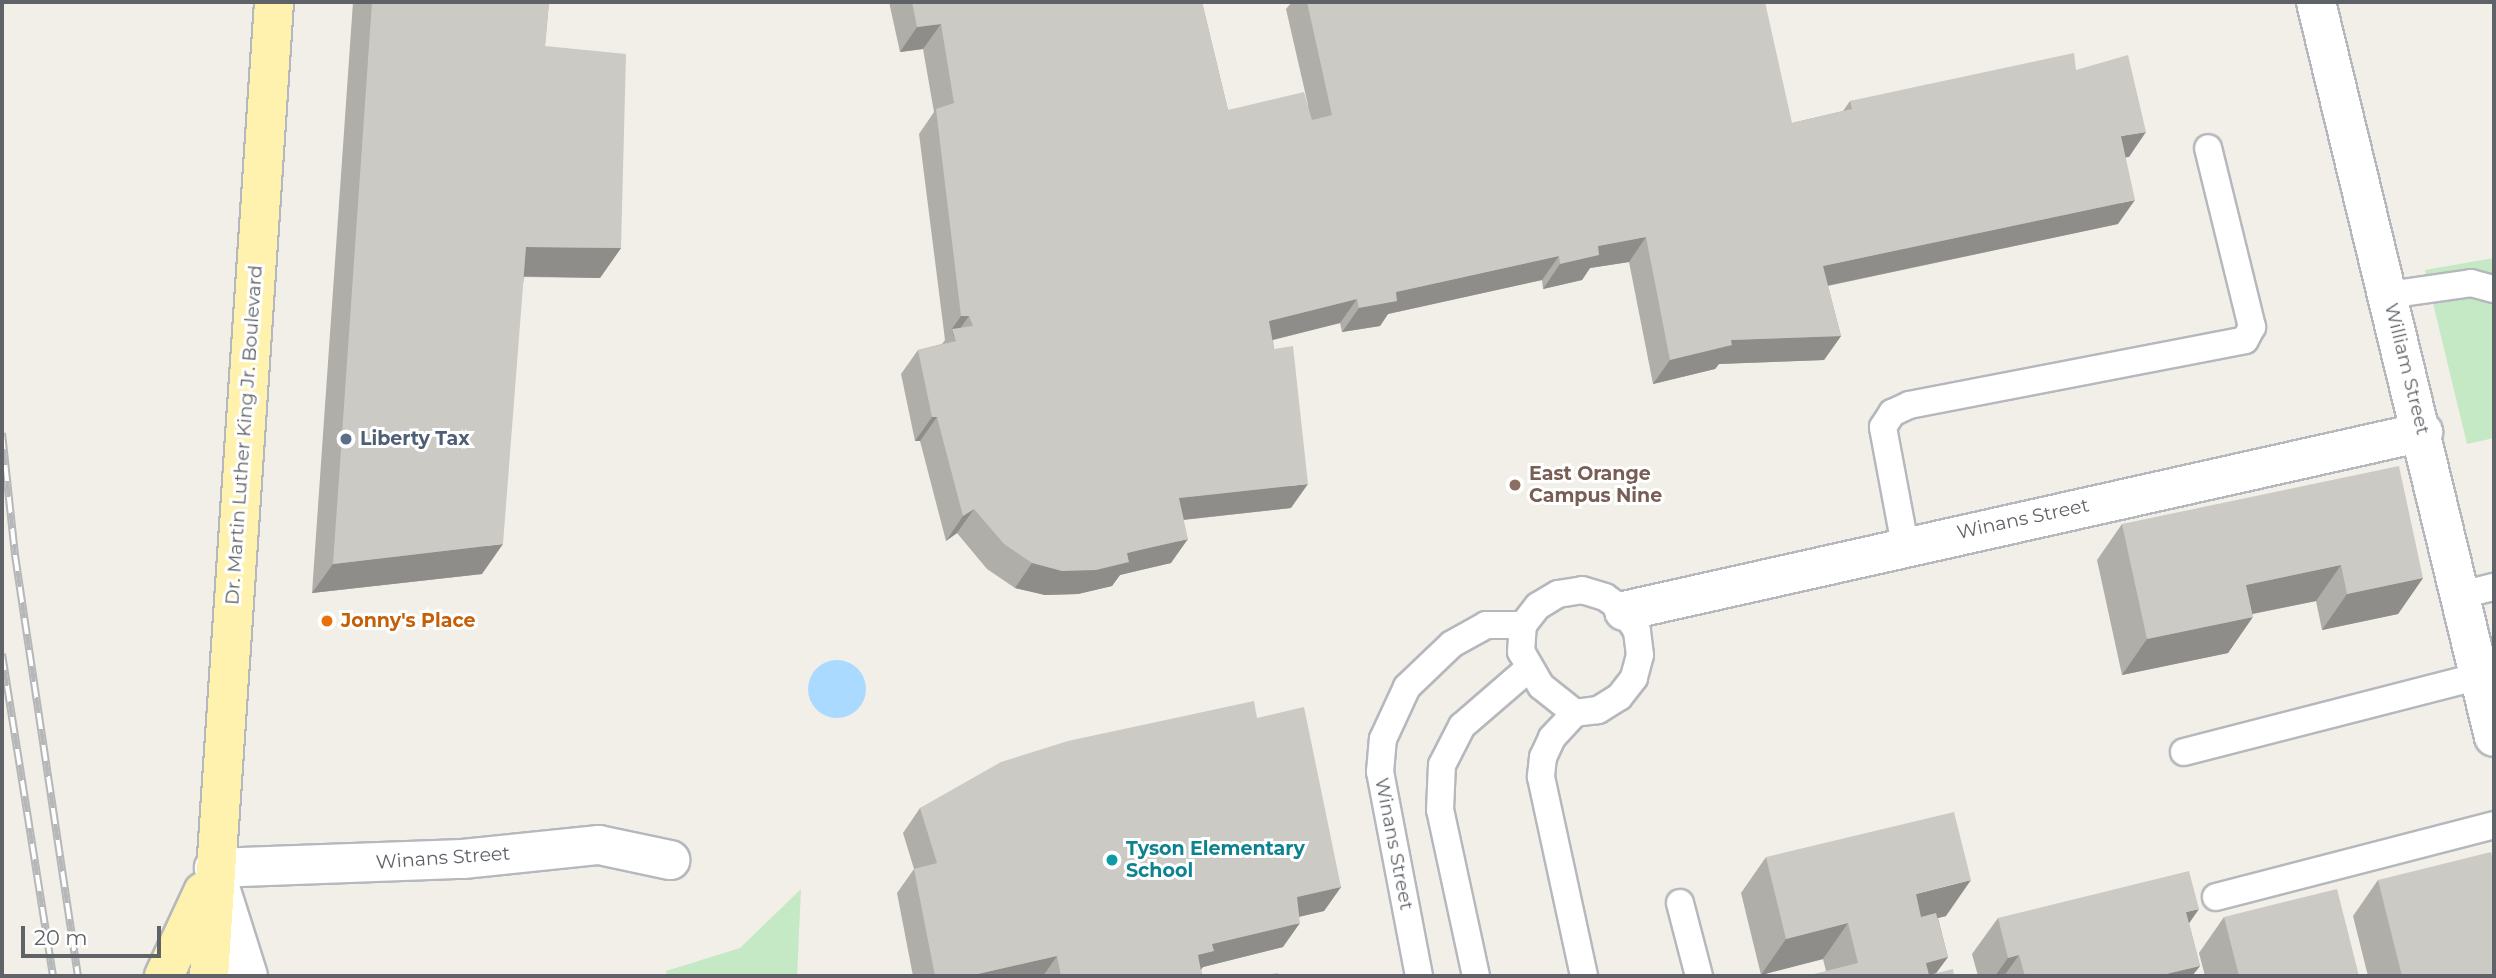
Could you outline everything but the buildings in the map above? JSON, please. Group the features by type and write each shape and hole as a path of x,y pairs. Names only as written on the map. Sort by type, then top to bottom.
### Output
{"main road":[{"name":"Dr. Martin Luther King Jr. Boulevard","path":"209,976 214,868 274,2"},
{"name":"Dr. Martin Luther King Jr. Boulevard","path":"164,976 214,868"}],"street":[{"name":"William Street","path":"2316,2 2423,432 2478,591 2480,676 2494,737"},
{"name":"Winans Street","path":"1624,611 1905,545 2423,432"},
{"name":"Winans Street","path":"214,868 463,859 599,845 670,860"},
{"path":"214,868 248,976"}],"lane":[{"path":"1905,545 1883,426 1892,413 1909,405 2232,346 2245,340 2252,327 2208,148"},
{"path":"2388,295 2471,284 2494,289"},
{"path":"1575,713 1541,686 1528,669 1521,652 1523,625 1538,606 1558,593 1582,590 1605,597 1624,611 1637,631 1640,655 1634,678 1619,697 1598,710 1575,713 1552,738 1541,777 1584,976"},
{"name":"Winans Street","path":"1419,976 1380,772 1383,739 1407,687 1452,643 1486,625 1523,625"},
{"path":"1476,976 1440,810 1442,765 1462,726 1528,669"},
{"path":"2184,751 2480,676"},
{"path":"2216,897 2494,825"},
{"path":"1680,903 1699,976"}],"green space":[{"path":"2494,258 2494,438 2467,444 2425,270"},
{"path":"801,889 797,976 667,976 666,971 740,948"}],"water":[{"path":"831,660 843,660 858,668 866,683 866,695 858,710 843,718 831,718 816,710 808,695 808,683 816,668"}],"railway":[{"path":"2,433 15,555 78,976"},
{"path":"2,654 53,976"}],"place":[{"name":"Liberty Tax","path":"346,439"},
{"name":"East Orange Campus Nine","path":"1515,485"},
{"name":"Jonny's Place","path":"327,621"},
{"name":"Tyson Elementary School","path":"1112,860"}]}
